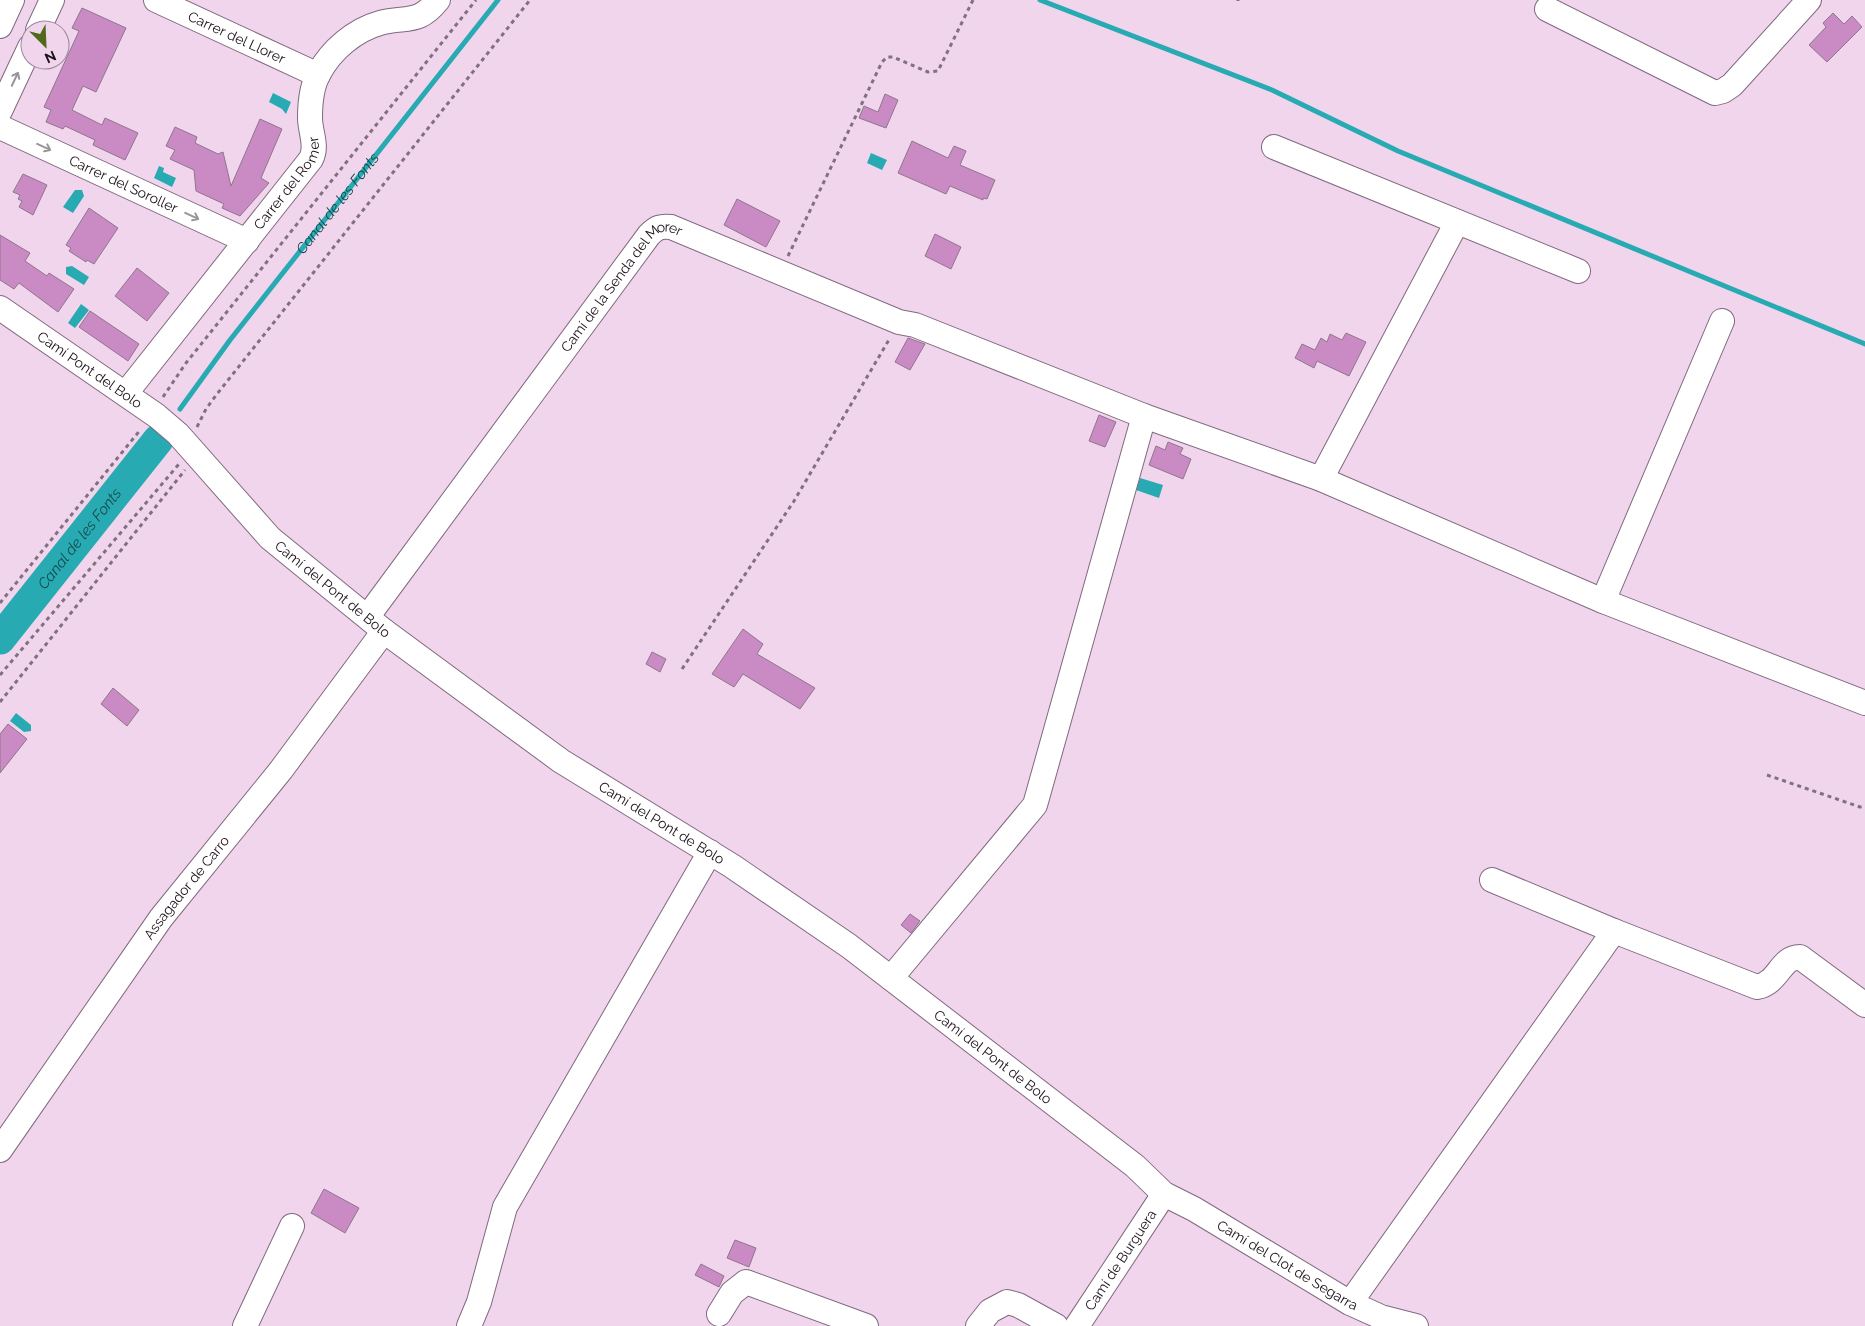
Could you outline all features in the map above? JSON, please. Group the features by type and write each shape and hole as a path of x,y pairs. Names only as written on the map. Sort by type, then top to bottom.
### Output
{"street":[{"path":"0,26 12,0"},
{"path":"43,20 52,0"},
{"name":"Carrer del Llorer","path":"156,0 318,74"},
{"name":"Carrer del Romer","path":"126,393 315,152 310,118 318,74 334,51 356,34 378,24 422,16 438,0"},
{"path":"1547,9 1715,93 1723,91 1732,85 1809,0"},
{"path":"0,110 20,68"},
{"name":"Carrer del Soroller","path":"0,127 247,241"},
{"path":"1274,147 1578,271"},
{"path":"1321,479 1456,222"},
{"name":"Camí de la Senda del Morer","path":"376,623 656,228 671,227 899,322 915,325 1144,416 1321,479 1603,601 1865,703"},
{"name":"Camí Pont del Bolo","path":"0,308 126,393 178,434"},
{"path":"1603,601 1722,321"},
{"path":"891,978 1035,805 1144,416"},
{"name":"Camí del Pont de Bolo","path":"178,434 270,538 376,623 561,762 710,852 849,946 1135,1166 1164,1194"},
{"name":"Assagador de Carro","path":"0,1150 161,918 280,770 376,623"},
{"path":"469,1326 479,1302 505,1207 710,852"},
{"path":"1492,880 1614,931 1757,987 1772,980 1787,961 1793,957 1800,956 1865,1005"},
{"path":"1350,1303 1614,931"},
{"name":"Camí del Clot de Segarra","path":"1164,1194 1194,1209 1350,1303 1381,1317 1416,1326"},
{"name":"Camí de Burguera","path":"1076,1326 1164,1194"},
{"path":"245,1326 292,1226"},
{"path":"719,1314 732,1293 746,1282 866,1326"},
{"path":"978,1326 990,1311 1007,1302 1018,1305 1056,1326"}],"path":[{"path":"0,603 155,414 186,363 476,0"},
{"path":"0,702 196,456 197,427 206,409 530,0"},
{"path":"780,272 882,62 887,57 893,56 928,72 938,70 973,0"},
{"path":"682,669 794,501 899,322"},
{"path":"0,675 176,465 196,456"},
{"path":"1767,775 1860,807 1865,806"}],"water":[{"path":"273,93 291,102 286,114 282,109 269,102"},
{"path":"871,153 887,160 882,170 867,163"},
{"path":"159,166 164,168 163,172 176,178 172,187 154,178"},
{"path":"75,190 82,190 84,196 73,213 63,207"},
{"path":"72,266 89,277 84,285 66,274 66,267"},
{"path":"81,304 89,310 75,328 68,323"},
{"path":"1140,478 1163,485 1159,498 1136,490"},
{"path":"16,713 31,725 31,731 24,732 10,721"}],"building":[{"path":"82,8 126,28 96,92 83,86 72,110 102,125 105,118 138,133 125,160 93,145 95,140 65,126 63,129 46,122 51,110 44,107 61,70 70,70 70,51 79,31 72,28"},
{"path":"1833,13 1844,24 1852,16 1862,27 1827,62 1809,45 1826,27 1823,23"},
{"path":"885,94 898,100 886,128 859,118 864,106 878,112"},
{"path":"260,119 282,129 261,178 269,183 240,216 222,208 224,204 196,191 194,170 170,159 175,150 166,146 175,127 197,137 195,143 218,154 223,152 231,186"},
{"path":"912,141 948,158 954,146 966,151 960,165 995,180 987,199 983,198 983,200 950,186 946,194 898,173"},
{"path":"23,174 47,185 33,215 19,207 22,201 18,199 20,195 13,192"},
{"path":"737,199 780,221 766,247 724,225"},
{"path":"89,208 118,228 94,264 87,260 86,262 69,251 71,248 66,245"},
{"path":"935,234 961,247 951,269 925,256"},
{"path":"0,235 30,253 25,261 47,276 49,273 74,289 58,312 19,283 14,289 0,280"},
{"path":"137,268 169,293 147,321 115,296"},
{"path":"90,311 139,344 128,361 79,327"},
{"path":"1346,333 1366,342 1349,376 1317,361 1314,368 1295,358 1302,344 1315,350 1321,338 1327,342 1330,334 1342,340"},
{"path":"908,338 925,344 910,370 895,362"},
{"path":"1099,415 1116,422 1105,447 1089,441"},
{"path":"1168,442 1183,448 1180,454 1191,459 1183,479 1149,465 1156,446 1165,450"},
{"path":"743,629 763,644 757,654 815,688 800,709 743,674 734,687 712,674"},
{"path":"652,652 666,659 660,672 646,664"},
{"path":"113,688 139,710 127,726 101,704"},
{"path":"8,724 27,739 0,773 0,734"},
{"path":"910,914 920,921 911,933 901,925"},
{"path":"324,1189 359,1208 345,1233 311,1213"},
{"path":"735,1240 756,1248 749,1267 727,1258"},
{"path":"701,1264 724,1276 719,1287 695,1275"}],"waterway":[{"name":"Canal de les Fonts","path":"180,409 230,340 498,0"},
{"path":"1040,0 1272,90 1398,151 1865,344"},
{"name":"Canal de les Fonts","path":"0,639 158,440"}]}
